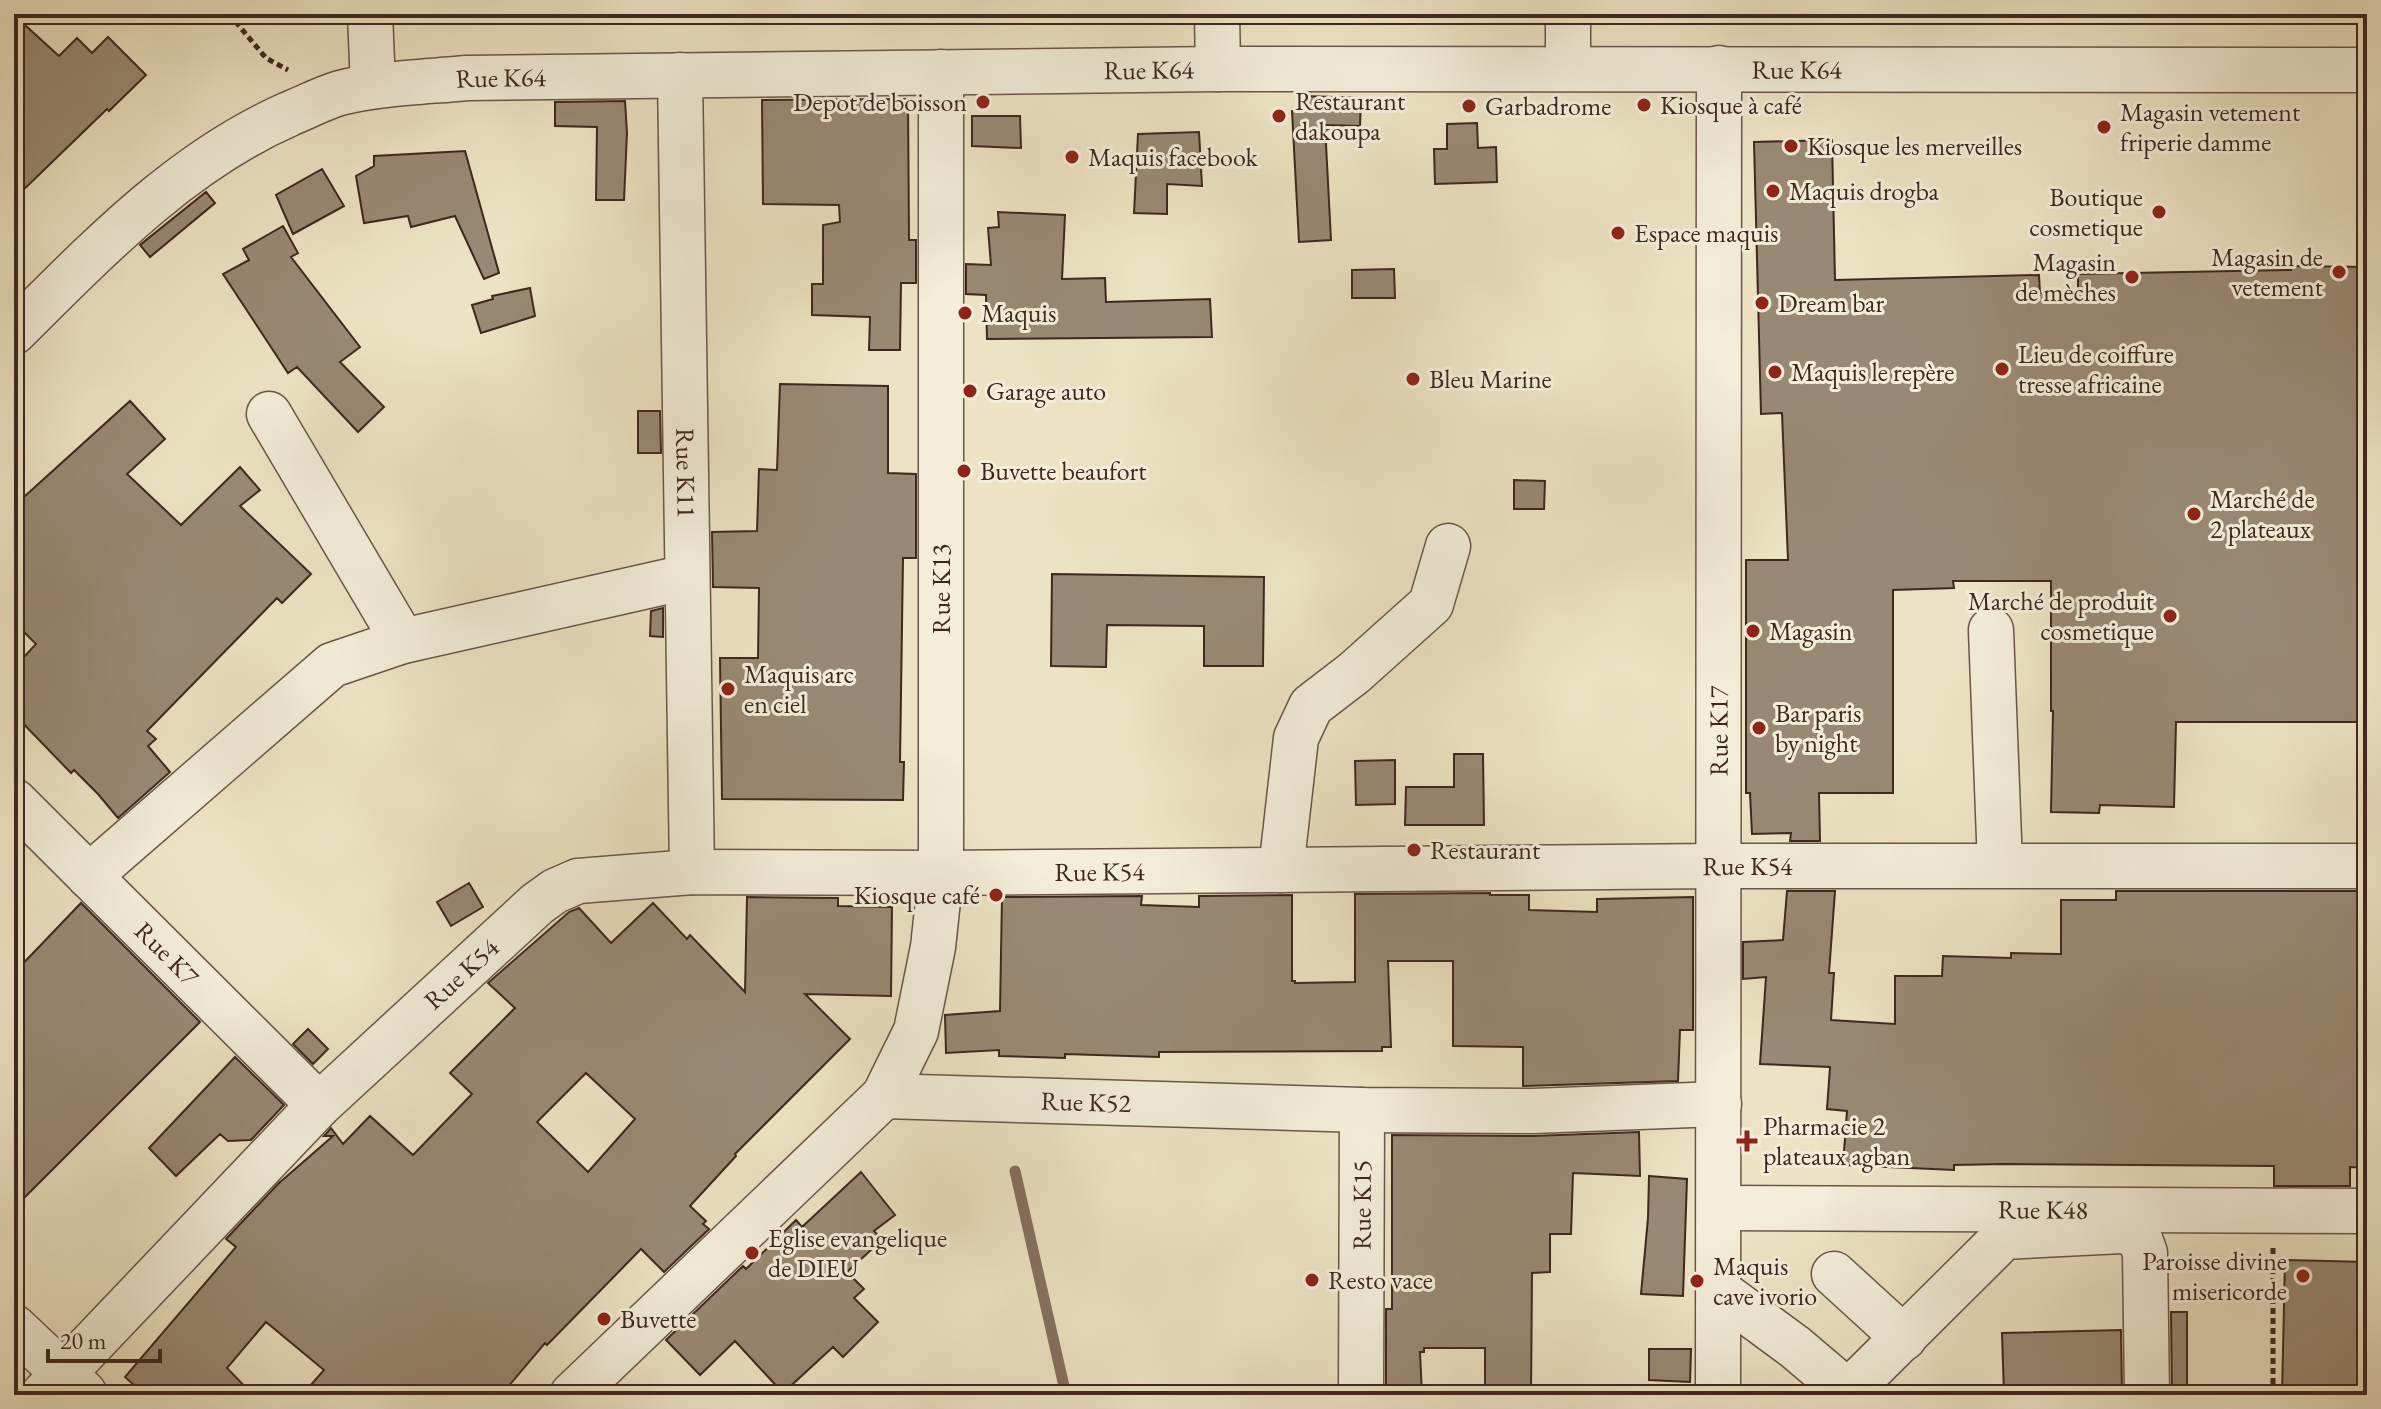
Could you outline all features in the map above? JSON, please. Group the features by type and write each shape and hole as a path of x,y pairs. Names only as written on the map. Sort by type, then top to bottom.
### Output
{"street":[{"path":"355,90 370,14"},
{"path":"1217,14 1218,69"},
{"path":"1568,14 1568,68"},
{"name":"Rue K17","path":"1718,1395 1719,68"},
{"name":"Rue K64","path":"14,332 116,232 184,175 251,131 355,90 467,78 1218,69 2367,70"},
{"name":"Rue K13","path":"884,1096 916,1031 933,947 941,873 941,72"},
{"name":"Rue K11","path":"680,75 692,872"},
{"path":"269,414 403,641"},
{"path":"1281,870 1296,738 1311,706 1354,673 1431,604 1448,546"},
{"path":"89,876 332,665 403,641 687,577"},
{"path":"1991,630 2000,865"},
{"name":"Rue K7","path":"14,801 319,1105"},
{"name":"Rue K54","path":"64,1388 319,1105 537,904 555,891 578,881 692,872 2367,866"},
{"path":"572,1395 884,1096"},
{"name":"Rue K52","path":"884,1096 1362,1110 1533,1111 1719,1104"},
{"name":"Rue K15","path":"1361,1395 1362,1110"},
{"name":"Rue K48","path":"1719,1208 2367,1211"},
{"path":"1719,1291 1795,1347 1847,1393 2004,1237 2122,1231 2139,1236 2145,1253 2147,1395"},
{"path":"1834,1274 1904,1338"},
{"path":"14,1327 64,1388"}],"path":[{"path":"229,14 266,58 355,90"},
{"path":"2272,1211 2273,1395"}],"building":[{"path":"14,15 59,56 77,38 92,53 108,37 146,75 14,199"},
{"path":"1304,96 1361,98 1360,126 1325,125 1331,240 1299,242 1292,111 1303,111"},
{"path":"908,99 909,240 916,240 916,283 901,283 900,350 869,350 870,317 812,315 812,284 823,284 823,225 840,222 839,205 763,204 762,100"},
{"path":"625,101 624,200 596,200 597,127 555,126 555,102"},
{"path":"972,116 1020,116 1021,148 972,146"},
{"path":"1477,123 1478,148 1496,147 1497,182 1435,184 1434,149 1447,149 1447,124"},
{"path":"1199,132 1202,186 1167,184 1167,214 1134,213 1138,134"},
{"path":"1832,140 1835,280 2039,275 2040,293 2078,293 2078,274 2291,270 2291,266 2367,267 2367,722 2176,722 2174,807 2100,805 2099,813 2051,812 2051,581 1953,581 1954,588 1893,590 1893,793 1819,793 1820,841 1790,841 1791,833 1752,834 1750,793 1746,793 1746,560 1788,560 1782,413 1761,414 1754,142"},
{"path":"465,151 499,273 484,279 455,216 411,227 408,216 364,223 356,176 374,166 374,156"},
{"path":"322,169 344,206 293,234 276,195"},
{"path":"206,192 215,203 150,257 140,245"},
{"path":"998,212 1065,215 1062,279 1105,278 1106,302 1210,299 1212,337 987,339 986,295 966,294 966,264 991,265 988,228 999,227"},
{"path":"283,226 298,253 291,257 360,347 340,362 384,407 358,432 297,367 288,373 223,274 249,260 243,249"},
{"path":"1394,269 1395,298 1352,298 1352,270"},
{"path":"530,288 535,316 481,333 472,305 493,299 492,296"},
{"path":"780,384 888,386 888,473 916,474 916,558 903,558 900,762 904,762 903,800 722,799 720,658 758,658 759,588 713,587 712,532 757,531 759,469 777,470"},
{"path":"130,401 165,439 127,474 181,525 240,467 260,490 240,506 311,574 282,603 277,598 147,731 156,739 148,746 170,772 118,818 74,770 71,773 14,714 14,668 36,644 14,622 14,506"},
{"path":"638,411 660,411 661,453 638,453"},
{"path":"1514,480 1545,481 1544,509 1514,509"},
{"path":"1052,574 1264,577 1263,666 1204,666 1204,626 1107,625 1106,667 1051,666"},
{"path":"663,608 663,637 650,636 651,611"},
{"path":"1454,754 1483,754 1484,825 1405,825 1406,787 1454,787"},
{"path":"1395,760 1395,804 1356,805 1355,761"},
{"path":"469,883 483,907 451,926 437,902"},
{"path":"1787,891 1835,891 1829,973 1834,973 1831,1020 1895,1024 1895,976 1942,976 1943,956 2011,958 2011,953 2061,954 2061,900 2116,900 2116,891 2367,891 2367,1168 2350,1167 2350,1186 2274,1186 2274,1166 2005,1164 1954,1165 1954,1170 1843,1165 1847,1111 1827,1109 1830,1067 1760,1064 1766,977 1743,979 1743,942 1783,940"},
{"path":"1355,894 1529,895 1529,910 1597,912 1597,899 1693,897 1693,1030 1680,1030 1678,1081 1523,1086 1523,1047 1453,1046 1453,961 1388,961 1391,1047 1382,1047 1382,1051 1159,1052 1159,1057 1065,1054 1065,1058 999,1056 999,1050 946,1053 945,1015 1000,1011 1002,897 1142,896 1141,905 1199,907 1199,896 1292,895 1292,981 1295,983 1355,982"},
{"path":"747,897 838,898 838,906 892,907 891,996 805,994 850,1039 735,1154 690,1206 706,1221 703,1224 709,1229 664,1272 641,1249 547,1345 545,1343 501,1395 302,1395 324,1370 266,1322 227,1368 253,1395 145,1395 125,1377 236,1247 226,1239 278,1184 333,1136 324,1136 331,1128 343,1144 370,1116 413,1155 472,1094 450,1073 515,1008 488,983 569,912 579,908 611,943 653,903 687,939 690,935 745,992","holes":["586,1073 635,1119 588,1172 537,1122"]},
{"path":"81,903 200,1022 14,1208 14,973"},
{"path":"308,1029 328,1049 313,1064 293,1044"},
{"path":"235,1057 284,1105 251,1140 228,1141 220,1134 176,1176 149,1148"},
{"path":"1639,1132 1640,1176 1573,1173 1571,1234 1550,1234 1550,1272 1532,1273 1531,1395 1485,1395 1485,1348 1424,1348 1424,1352 1420,1352 1422,1395 1386,1395 1386,1309 1392,1309 1392,1135 1533,1136"},
{"path":"861,1172 895,1215 874,1231 882,1240 847,1272 864,1289 854,1298 878,1322 843,1357 833,1347 783,1393 735,1341 700,1375 666,1340 796,1220 802,1227"},
{"path":"1649,1176 1687,1179 1683,1296 1641,1294"},
{"path":"2285,1260 2367,1262 2367,1395 2282,1395"},
{"path":"2171,1312 2187,1312 2187,1395 2172,1395"},
{"path":"2121,1330 2122,1395 2004,1395 2002,1333"},
{"path":"1649,1349 1691,1349 1690,1382 1649,1380"}],"waterway":[{"path":"1015,1171 1066,1395"}],"place":[{"name":"Depot de boisson","path":"983,102"},
{"name":"Kiosque à café","path":"1644,105"},
{"name":"Garbadrome","path":"1469,106"},
{"name":"Restaurant dakoupa","path":"1279,116"},
{"name":"Magasin vetement friperie damme","path":"2104,127"},
{"name":"Kiosque les merveilles","path":"1791,146"},
{"name":"Maquis facebook","path":"1072,157"},
{"name":"Maquis drogba","path":"1773,191"},
{"name":"Boutique cosmetique","path":"2159,212"},
{"name":"Espace maquis","path":"1618,233"},
{"name":"Magasin de vetement","path":"2339,272"},
{"name":"Magasin de mèches","path":"2132,277"},
{"name":"Dream bar","path":"1762,303"},
{"name":"Maquis","path":"965,313"},
{"name":"Lieu de coiffure tresse africaine","path":"2002,369"},
{"name":"Maquis le repère","path":"1775,372"},
{"name":"Bleu Marine","path":"1413,379"},
{"name":"Garage auto","path":"970,391"},
{"name":"Buvette beaufort","path":"964,471"},
{"name":"Marché de 2 plateaux","path":"2194,514"},
{"name":"Marché de produit cosmetique","path":"2170,616"},
{"name":"Magasin","path":"1753,631"},
{"name":"Maquis arc en ciel","path":"728,689"},
{"name":"Bar paris by night","path":"1759,728"},
{"name":"Restaurant","path":"1414,850"},
{"name":"Kiosque café","path":"996,895"},
{"name":"Pharmacie 2 plateaux agban","path":"1747,1141"},
{"name":"Eglise evangelique de DIEU","path":"752,1253"},
{"name":"Paroisse divine misericorde","path":"2303,1276"},
{"name":"Resto vace","path":"1312,1280"},
{"name":"Maquis cave ivorio","path":"1697,1281"},
{"name":"Buvette","path":"604,1319"}]}
